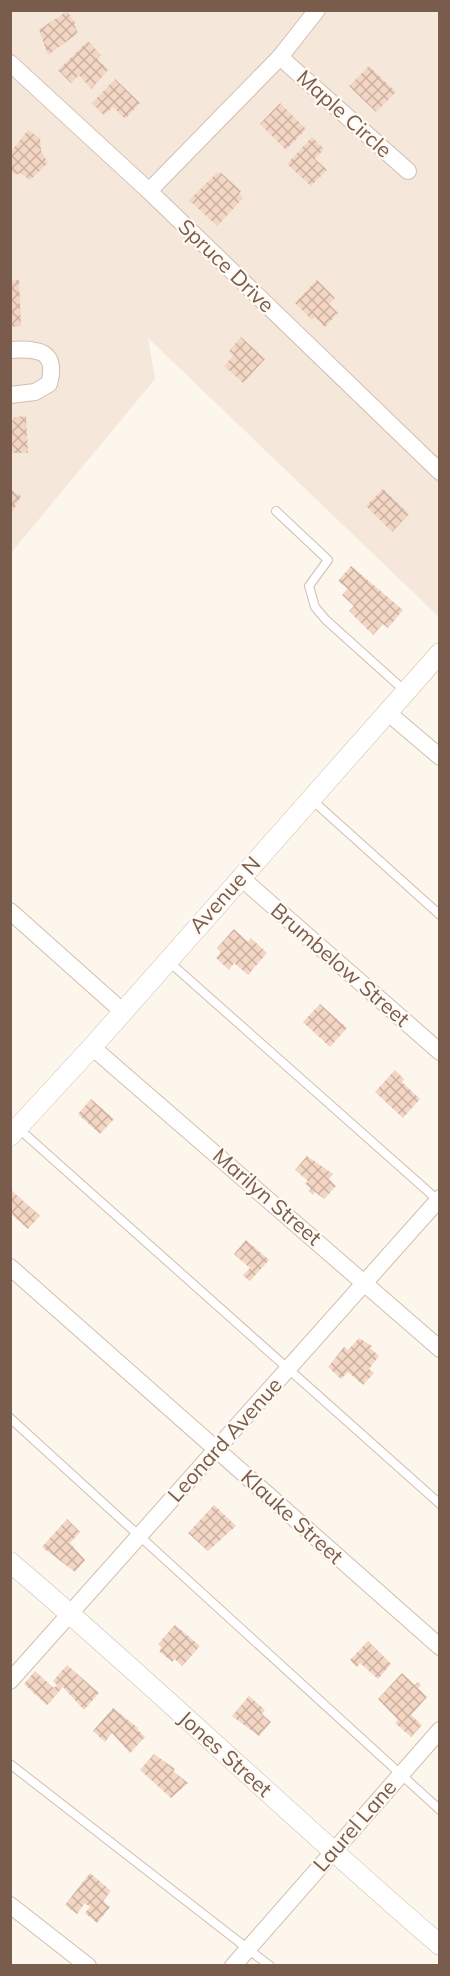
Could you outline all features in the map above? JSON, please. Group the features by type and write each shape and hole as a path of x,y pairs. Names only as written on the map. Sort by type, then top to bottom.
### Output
{"street":[{"path":"149,191 280,57 317,10"},
{"name":"Maple Circle","path":"280,57 408,171"},
{"name":"Spruce Drive","path":"10,63 149,191 439,472"},
{"path":"10,350 41,352 50,359 53,370 49,384 34,392 10,395"},
{"name":"Avenue N","path":"14,1132 440,653"},
{"path":"387,712 440,757"},
{"name":"Brumbelow Street","path":"240,877 440,1052"},
{"path":"10,911 122,1011"},
{"name":"Marilyn Street","path":"92,1047 440,1349"},
{"name":"Leonard Avenue","path":"10,1682 439,1200"},
{"name":"Klauke Street","path":"10,1267 440,1647"},
{"name":"Jones Street","path":"10,1563 71,1614 332,1852 440,1946"},
{"name":"Laurel Lane","path":"233,1965 440,1730"},
{"path":"10,1905 88,1965"}],"lane":[{"path":"276,511 328,560 309,586 315,607 405,692"},
{"path":"310,799 440,915"},
{"path":"167,960 439,1200"},
{"path":"14,1132 440,1504"},
{"path":"10,1418 440,1810"},
{"path":"10,1764 270,1965"}],"shaded area":[{"path":"11,11 439,11 439,617 148,338 155,379 11,553"}],"building":[{"path":"67,11 76,24 74,24 78,33 48,55 39,30"},
{"path":"88,41 101,55 97,58 108,70 91,89 79,75 71,83 58,70"},
{"path":"369,66 396,92 376,112 349,86"},
{"path":"115,79 140,103 125,119 113,107 104,115 92,103"},
{"path":"280,103 306,129 286,150 260,124"},
{"path":"28,130 40,138 41,151 48,163 30,180 20,173 15,175 10,170 10,153"},
{"path":"312,137 324,149 315,159 327,170 311,186 287,164"},
{"path":"217,173 221,173 241,191 239,193 243,198 217,226 189,200"},
{"path":"19,280 21,326 10,327 10,281"},
{"path":"317,280 335,298 329,304 338,313 325,327 315,317 312,320 295,303"},
{"path":"241,337 265,359 243,383 224,366 234,355 229,351"},
{"path":"26,416 28,453 10,453 10,424 15,417"},
{"path":"10,489 21,496 10,517"},
{"path":"383,489 409,514 392,532 366,506"},
{"path":"351,566 403,610 388,628 383,624 373,635 349,611 354,606 342,595 348,589 338,581"},
{"path":"234,929 248,942 251,938 267,953 248,975 234,963 229,970 216,958 221,952 217,948"},
{"path":"320,1004 347,1028 330,1047 303,1022"},
{"path":"395,1070 404,1079 402,1082 420,1099 403,1118 375,1092"},
{"path":"91,1099 114,1119 100,1134 78,1114"},
{"path":"307,1156 333,1174 329,1179 336,1186 324,1199 315,1192 313,1195 309,1191 311,1189 305,1184 308,1181 295,1170"},
{"path":"10,1189 40,1216 28,1229 10,1213"},
{"path":"246,1240 269,1260 250,1281 243,1275 250,1268 234,1254"},
{"path":"359,1338 372,1346 370,1348 379,1356 369,1369 374,1373 363,1385 348,1372 341,1379 328,1367 344,1347 348,1350"},
{"path":"214,1505 236,1526 208,1551 188,1533"},
{"path":"67,1519 80,1532 70,1543 85,1560 75,1572 42,1547"},
{"path":"175,1625 200,1646 182,1666 175,1659 172,1662 159,1651 162,1648 158,1644"},
{"path":"368,1641 391,1664 378,1679 360,1663 357,1667 350,1660"},
{"path":"67,1665 99,1693 84,1710 63,1687 47,1705 24,1684 35,1671 54,1688 57,1685 53,1681"},
{"path":"402,1673 415,1685 418,1682 421,1685 418,1688 427,1697 411,1715 422,1725 411,1737 395,1723 398,1720 378,1699"},
{"path":"249,1696 265,1710 262,1714 271,1722 259,1736 232,1716"},
{"path":"113,1708 138,1728 145,1737 130,1753 112,1733 105,1742 93,1731"},
{"path":"154,1754 175,1769 173,1771 188,1783 171,1798 140,1770"},
{"path":"90,1873 111,1891 103,1901 110,1907 97,1923 85,1913 90,1907 85,1903 77,1914 65,1905"}]}
